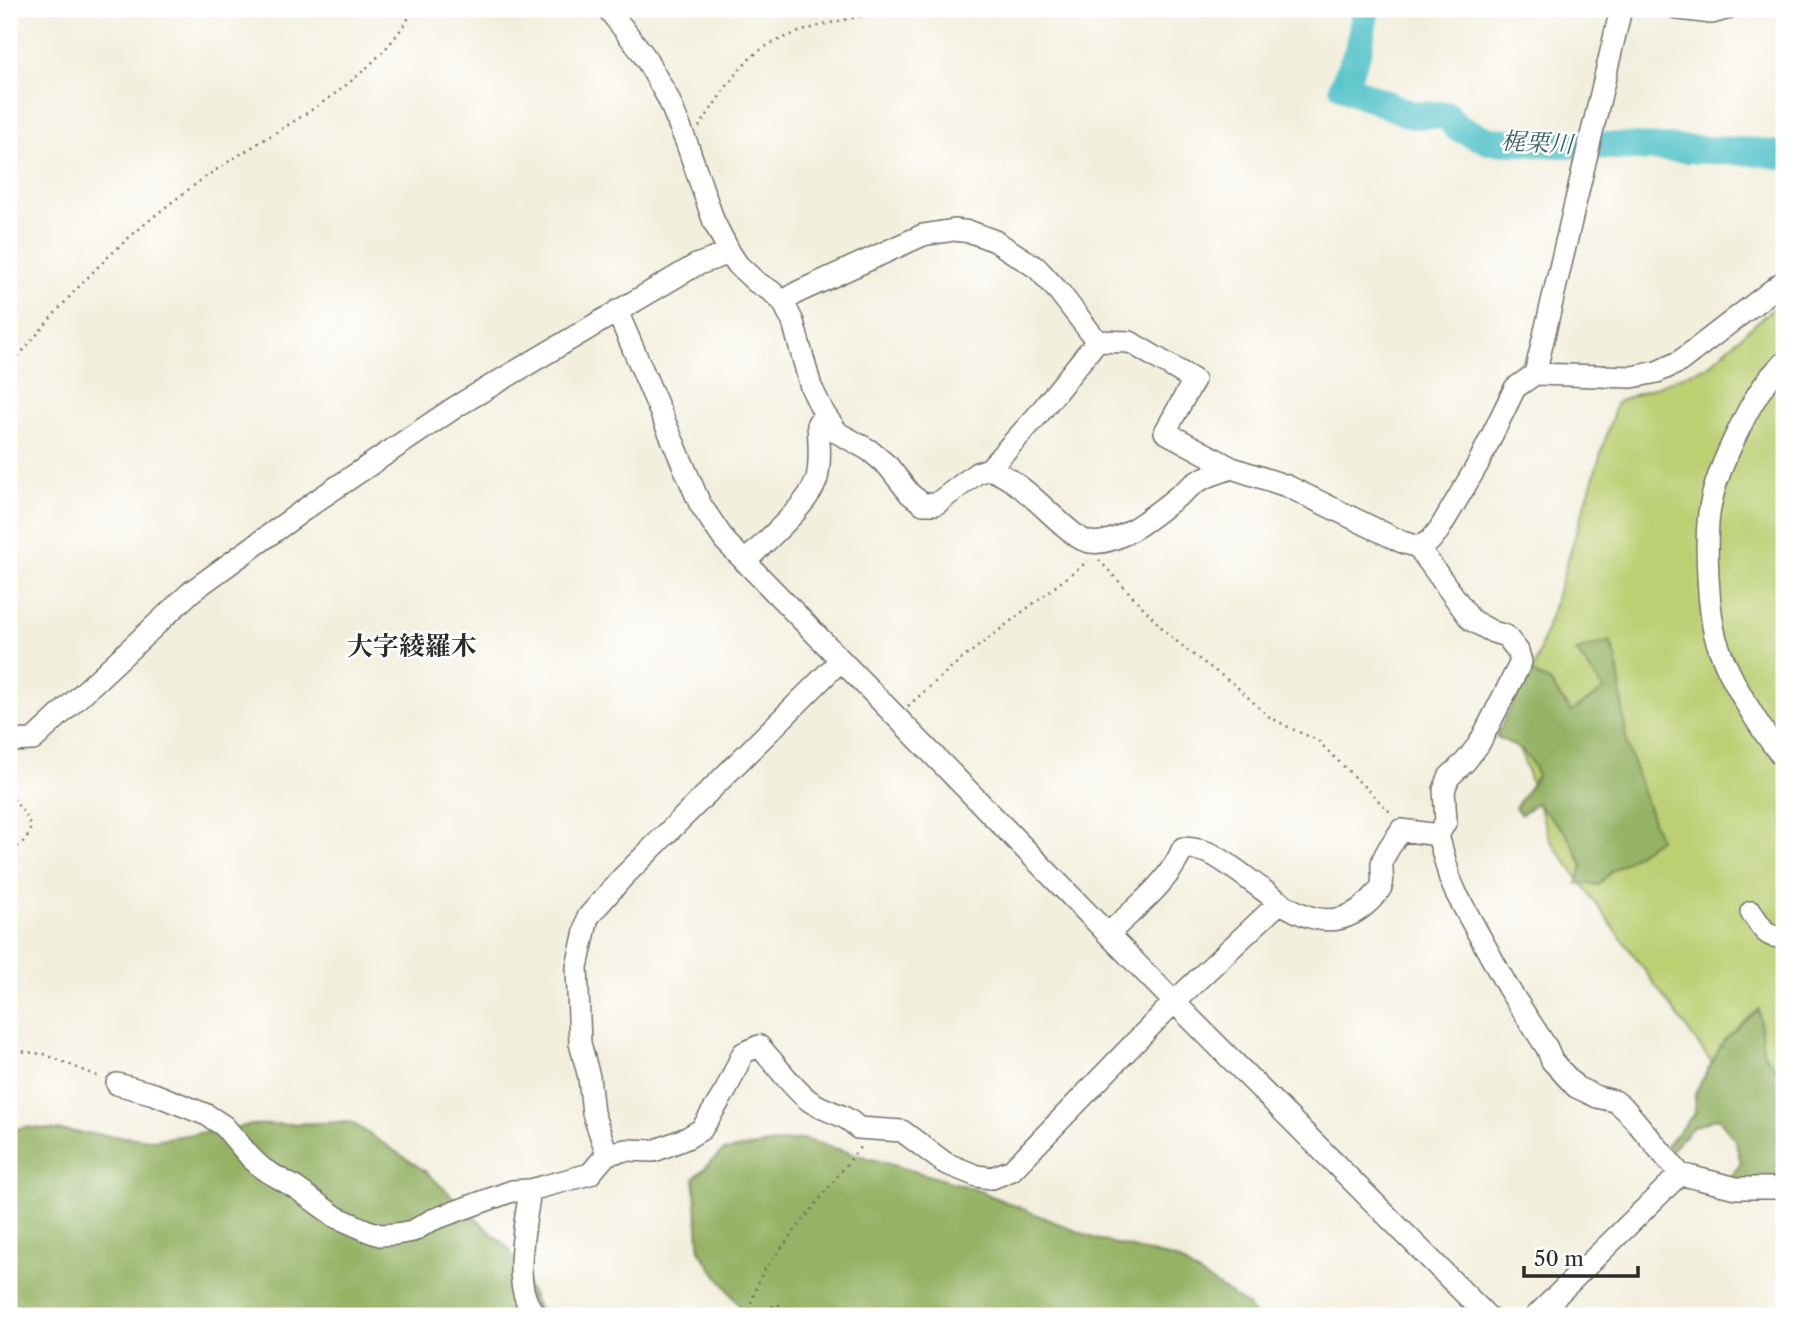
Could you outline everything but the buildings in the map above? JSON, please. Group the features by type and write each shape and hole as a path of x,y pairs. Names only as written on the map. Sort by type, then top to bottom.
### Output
{"street":[{"path":"608,9 643,54 668,98 687,144 713,222 730,253 747,274 782,302 793,322 811,387 825,415 838,433 879,458 910,494 923,504 936,504 977,474 989,469 1037,416 1097,341"},
{"path":"1535,374 1621,9"},
{"path":"1679,9 1712,13 1726,9"},
{"path":"782,302 798,292 923,235 954,230 971,232 996,241 1037,268 1097,341"},
{"path":"9,741 33,740 192,591 319,499 457,406 696,265 730,253"},
{"path":"1419,547 1430,541 1439,530 1478,464 1515,388 1535,374 1632,377 1657,372 1679,362 1784,281"},
{"path":"617,311 700,504 725,541 1174,1002 1487,1316"},
{"path":"1097,341 1130,342 1194,380 1165,432 1232,468 1286,486 1402,542 1419,547 1471,620 1506,636 1518,651 1521,662 1479,744 1449,778 1444,790 1446,821 1437,835 1456,893 1508,988 1547,1048 1552,1062 1576,1087 1597,1097 1615,1101 1626,1110 1679,1174 1736,1188 1784,1188"},
{"path":"1784,363 1775,371 1748,409 1723,461 1709,515 1708,579 1717,641 1739,690 1784,758"},
{"path":"745,562 807,499 817,481 818,423 825,415"},
{"path":"989,469 1005,475 1080,539 1097,543 1112,540 1135,528 1198,481 1232,468"},
{"path":"607,1154 593,1113 589,1077 580,1043 578,967 588,917 622,878 839,661"},
{"path":"1108,934 1164,880 1177,863 1183,848 1199,849 1214,855 1297,914 1318,921 1355,913 1378,892 1384,880 1382,861 1401,830 1437,835"},
{"path":"117,1084 207,1115 224,1126 263,1169 337,1217 380,1235 413,1231 432,1220 512,1191 530,1190 590,1174 607,1154 626,1150 654,1151 687,1138 702,1129 726,1090 743,1053 760,1046 806,1098 827,1112 848,1117 858,1128 902,1132 945,1163 977,1176 992,1178 1012,1170 1174,1002 1280,902"},
{"path":"1751,912 1769,936 1784,936"},
{"path":"1536,1316 1679,1174"},
{"path":"530,1190 521,1277 524,1296 538,1316"}],"path":[{"path":"9,367 94,271 143,226 200,181 352,81 377,59 401,32 414,9"},
{"path":"687,144 746,63 758,51 770,44 838,21 915,9"},
{"path":"895,718 953,666 1095,556 1188,651 1236,686 1268,716 1317,740 1399,822 1401,830"},
{"path":"9,793 31,830 28,839 9,853"},
{"path":"9,1050 44,1054 117,1084"},
{"path":"746,1316 762,1273 873,1130"},
{"path":"753,1316 777,1304 804,1316"}],"green space":[{"path":"1784,298 1784,1157 1780,1157 1550,840 1517,740 1536,662 1617,402 1708,366"},
{"path":"1610,641 1617,661 1627,744 1659,839 1611,872 1598,885 1577,883 1583,865 1566,833 1536,803 1521,815 1515,808 1537,776 1535,768 1527,756 1496,736 1529,672 1549,681 1571,712 1604,690 1576,651"},
{"path":"1759,1009 1763,1052 1784,1079 1784,1177 1771,1181 1727,1182 1741,1163 1735,1140 1718,1118 1693,1127 1668,1153 1665,1147 1695,1113 1695,1093 1724,1041"},
{"path":"351,1122 425,1171 510,1250 542,1316 9,1316 9,1130 26,1127 153,1140 252,1125"},
{"path":"803,1139 972,1188 1096,1239 1176,1259 1247,1305 1255,1316 747,1316 700,1252 694,1178 723,1151"}],"waterway":[{"name":"梶栗川","path":"1366,9 1358,51 1343,86 1412,115 1447,115 1456,127 1489,141 1759,152 1784,156"}],"district":[{"name":"大字綾羅木","path":"412,646"}]}
